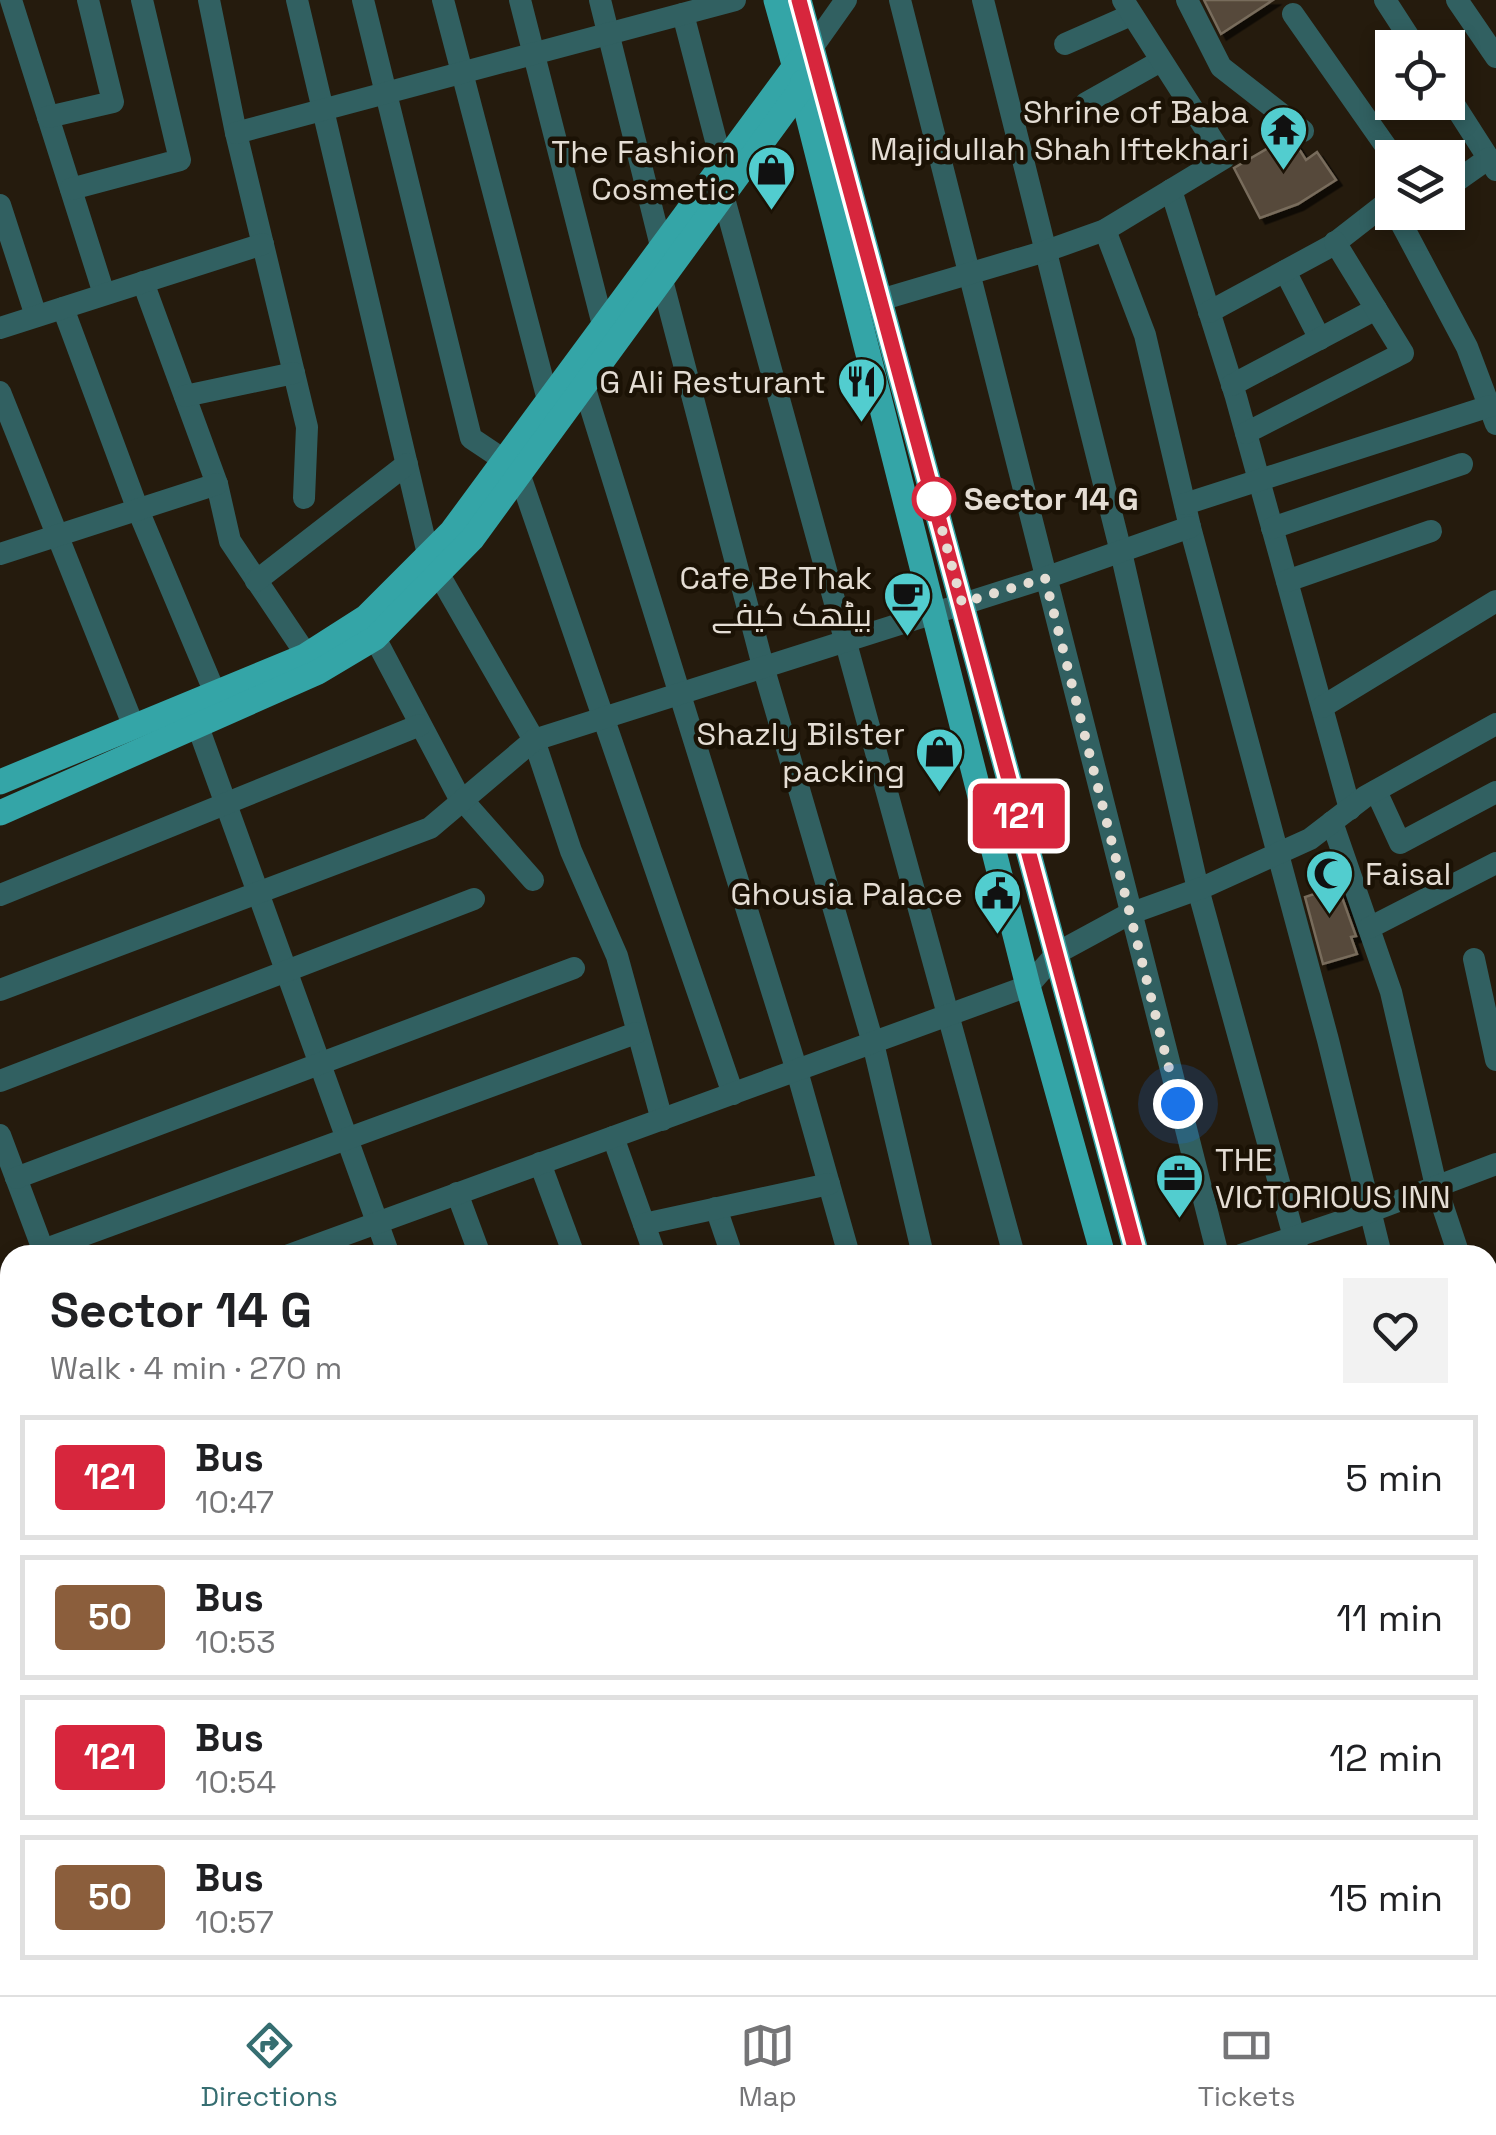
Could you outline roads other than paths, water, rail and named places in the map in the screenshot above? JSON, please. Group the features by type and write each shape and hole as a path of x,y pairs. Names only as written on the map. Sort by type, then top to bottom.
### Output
{"main road":[{"path":"776,0 803,67 880,300 1134,1245"},
{"path":"799,0 803,67 932,611 1028,986 1100,1245"},
{"path":"0,782 215,693 312,664 433,563 472,539 548,400 722,164 803,67"},
{"path":"512,467 584,386 662,280 723,196 803,67"},
{"path":"0,813 197,724 312,664 375,638 433,563"}],"street":[{"path":"4,0 48,117 104,294"},
{"path":"48,117 113,102 88,0"},
{"path":"71,189 180,160 142,0"},
{"path":"209,0 236,133 308,428 304,498"},
{"path":"297,0 433,563 534,740 571,851 616,956 662,1120"},
{"path":"363,0 470,438 512,467 733,1094"},
{"path":"444,0 548,400"},
{"path":"520,0 603,325"},
{"path":"600,0 661,246 662,280 763,666 873,1043 921,1245"},
{"path":"236,133 735,0"},
{"path":"803,67 846,0"},
{"path":"900,0 1215,1245"},
{"path":"983,0 1121,552 1198,890 1295,1245"},
{"path":"1187,0 1221,67 1304,131"},
{"path":"1385,0 1404,30"},
{"path":"1456,0 1496,57"},
{"path":"880,300 1105,230 1224,158 1127,7 1065,44"},
{"path":"684,14 722,164"},
{"path":"1293,14 1381,140"},
{"path":"1086,103 1160,62"},
{"path":"1464,120 1492,164 1465,179"},
{"path":"1171,190 1232,385 1322,707 1341,815 1369,928 1391,992 1436,1186 1456,1245"},
{"path":"723,196 1011,1245"},
{"path":"0,205 36,316"},
{"path":"1209,312 1335,242 1375,212"},
{"path":"1105,230 1145,335 1188,516 1379,1245"},
{"path":"0,990 430,828 534,740 1121,552 1260,481 1493,415 1468,347 1407,230"},
{"path":"1246,434 1403,353 1335,242"},
{"path":"0,328 263,244"},
{"path":"1285,271 1320,338"},
{"path":"143,282 217,484 230,541 312,664"},
{"path":"63,308 138,510 215,693"},
{"path":"1232,385 1376,309"},
{"path":"184,396 294,374"},
{"path":"584,386 797,1071 846,1245"},
{"path":"0,392 134,727"},
{"path":"256,581 407,464"},
{"path":"1272,528 1462,464"},
{"path":"0,554 217,484"},
{"path":"1287,581 1431,531"},
{"path":"1322,707 1496,601"},
{"path":"375,638 464,802 532,880"},
{"path":"197,724 386,1245"},
{"path":"0,895 420,724"},
{"path":"317,1245 1028,986 1057,953 1129,914 1198,890 1310,839 1376,791 1496,724"},
{"path":"1376,791 1400,843 1496,792"},
{"path":"1369,928 1496,863"},
{"path":"0,1082 474,899"},
{"path":"1474,959 1493,1029 1496,1060"},
{"path":"16,1178 574,968"},
{"path":"63,1245 636,1033"},
{"path":"0,1135 41,1245"},
{"path":"613,1137 651,1245"},
{"path":"540,1163 570,1245"},
{"path":"1300,1245 1369,1212 1496,1164"},
{"path":"644,1224 828,1184"},
{"path":"457,1194 476,1245"},
{"path":"716,1208 729,1245"}],"place":[{"name":"Shrine of Baba Majidullah Shah Iftekhari","path":"1284,172"},
{"name":"The Fashion Cosmetic","path":"771,212"},
{"name":"G Ali Resturant","path":"861,424"},
{"name":"Sector 14 G","path":"934,499"},
{"name":"Cafe BeThak بیٹھک کیفے","path":"907,638"},
{"name":"Shazly Bilster packing","path":"940,794"},
{"name":"Faisal","path":"1330,916"},
{"name":"Ghousia Palace","path":"998,936"},
{"name":"THE VICTORIOUS INN","path":"1180,1220"}]}
